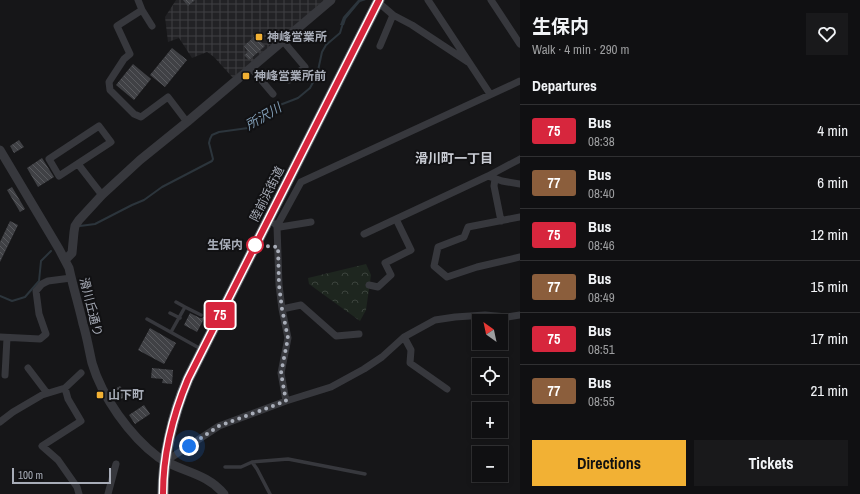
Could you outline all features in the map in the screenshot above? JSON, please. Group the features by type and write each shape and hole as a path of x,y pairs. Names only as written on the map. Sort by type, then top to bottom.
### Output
{"highway":[{"name":"陸前浜街道","path":"163,494 163,476 170,434 180,396 202,350 273,223 379,1"}],"street":[{"path":"138,0 142,10 152,26"},
{"path":"65,260 72,254 75,226 102,195 140,160 331,0"},
{"path":"428,0 490,94"},
{"path":"491,0 520,44"},
{"path":"379,1 393,15 412,25 468,62"},
{"path":"142,10 117,26 130,54 109,82 110,90 134,114 141,117 168,97 187,122"},
{"path":"380,46 393,15"},
{"path":"283,41 305,67 290,80"},
{"path":"251,68 273,94"},
{"path":"286,401 281,373 288,338 282,309 273,223 301,182 520,81"},
{"path":"99,126 111,142 78,164 60,176 49,159 99,126"},
{"name":"滑川丘通り","path":"0,150 69,268 84,325 92,364 101,385 116,410 127,426 158,457 208,479 224,494"},
{"path":"364,234 492,177 520,159"},
{"path":"78,164 102,195"},
{"path":"492,177 502,181 520,184"},
{"path":"492,177 501,220"},
{"path":"520,217 468,227 464,237 438,247 434,266 447,277 477,267 520,257"},
{"path":"369,285 378,287 391,275 385,263 411,250 396,219"},
{"path":"273,223 280,227 311,222"},
{"path":"6,375 4,338 40,339 46,334 39,314 36,291 42,284 71,278"},
{"path":"282,309 301,305 336,336 359,334"},
{"path":"166,461 219,426 286,401 331,387 364,369 382,357 404,337 435,320 484,315 507,317 520,315"},
{"path":"404,337 411,350 410,363 447,389"},
{"path":"28,368 47,394"},
{"path":"0,422 42,395 65,388 80,373"},
{"path":"65,388 68,399 81,421 42,446 58,460 77,486 79,494"},
{"path":"108,494 116,464"}],"lane":[{"path":"176,302 201,315"},
{"path":"171,332 185,307"},
{"path":"170,313 180,318"},
{"path":"148,319 202,350"},
{"path":"225,467 241,467 252,462 288,459 365,474"},
{"path":"252,462 270,494"}],"shaded area":[{"path":"176,0 325,0 233,78 214,57 207,52 192,58 179,38 168,42 165,17"},
{"path":"358,0 366,0 360,2 346,19 344,25 340,25 343,17"}],"green space":[{"path":"366,264 371,275 366,310 360,321 309,284 308,278"}],"building":[{"path":"183,0 195,0 188,6"},
{"path":"255,36 265,46 249,60 244,55 248,52 244,46"},
{"path":"172,48 187,60 165,87 150,75"},
{"path":"133,64 151,79 134,100 116,85"},
{"path":"19,140 24,147 14,153 10,146"},
{"path":"42,158 54,177 38,187 27,168"},
{"path":"12,187 25,209 20,212 7,190"},
{"path":"10,221 18,225 0,262 0,242"},
{"path":"190,313 200,318 205,317 197,332 184,325"},
{"path":"150,328 176,343 164,364 138,350"},
{"path":"152,368 173,370 172,384 162,383 163,379 151,378"},
{"path":"120,386 129,394 118,401 112,391"},
{"path":"144,405 150,414 135,424 129,415"}],"waterway":[{"name":"所沢川","path":"80,226 95,224 144,200 162,187 212,161 213,159 209,143 212,135 219,132 248,128 261,121 272,108 298,98 310,88 317,75 322,52 326,45 340,33 343,23"},
{"name":"所沢川","path":"0,296 12,301 25,297 39,281 41,261 51,251"}],"bus line":[{"name":"75","path":"163,494 163,476 170,434 180,396 379,0"}],"place":[{"name":"神峰営業所","path":"259,37"},
{"name":"神峰営業所前","path":"246,76"},
{"name":"生保内","path":"255,245"},
{"name":"山下町","path":"100,395"}],"district":[{"name":"滑川町一丁目","path":"454,158"}],"route":[{"path":"189,446 219,426 286,401 281,373 288,338 279,285 278,247 255,245"}]}
